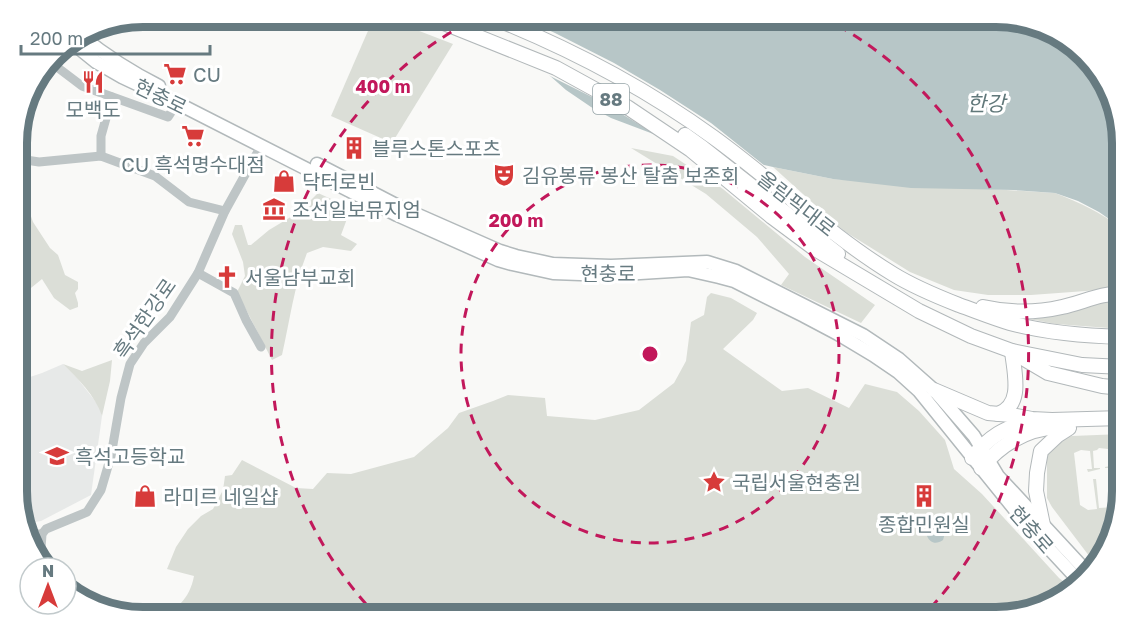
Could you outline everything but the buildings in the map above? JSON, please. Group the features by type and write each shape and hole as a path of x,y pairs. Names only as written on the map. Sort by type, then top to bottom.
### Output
{"highway":[{"name":"올림픽대로","path":"456,27 556,68 627,107 780,208 847,242 894,275 934,296 1012,323 1072,334 1112,337"},
{"name":"올림픽대로","path":"480,27 546,55 654,114 704,148 780,208"},
{"name":"올림픽대로","path":"516,27 554,44 650,95 712,136 815,249 919,311 960,331 1012,351 1112,370"},
{"path":"934,296 989,308 1027,312 1062,307 1112,295"},
{"path":"998,414 1009,408 1016,388 1012,351"},
{"path":"1012,351 1048,373 1112,387"},
{"name":"올림픽대로","path":"1082,365 1112,366"},
{"path":"934,390 988,413 1032,419 1112,418"},
{"path":"981,458 989,439 1005,429 1032,419"},
{"path":"1043,525 1036,492 1041,451 1072,426"},
{"path":"981,458 1019,436 1052,427 1112,426"}],"main road":[{"name":"현충로","path":"88,42 125,68 188,101 400,207 500,251 553,264 611,266 707,262 736,271 862,335 899,359 934,390 1042,543 1074,576"},
{"name":"현충로","path":"78,48 96,63 122,78 177,103 397,215 498,260 553,273 608,275 688,270 734,281 804,316 873,354 898,372 928,400 1083,568"}],"street":[{"path":"56,67 82,86 168,117 177,103"},
{"path":"101,156 101,136 112,97"},
{"name":"흑석한강로","path":"44,531 87,512 101,490 109,466 130,364 144,343 170,316 198,273 225,211 261,146"},
{"path":"27,160 39,162 101,156 155,176 189,202 225,211"},
{"path":"198,273 234,293 261,347"},
{"path":"35,533 44,531 42,547"}],"shaded area":[{"path":"370,27 409,27 453,44 392,143 331,116"},
{"path":"631,148 673,156 723,189 805,257 875,305 861,323 781,285 789,274 757,237 706,194"},
{"path":"773,167 833,179 1055,193 1090,208 1112,222 1112,289 1031,295 988,295 954,290 910,272 844,231"},
{"path":"318,193 351,208 341,235 357,244 351,251 323,247 307,253 295,291 282,355 272,360 237,292 245,276 243,262 232,234 235,225 242,225 248,245 251,245 269,230 299,212"},
{"path":"27,207 33,222 50,248 58,255 65,275 78,282 78,289 75,293 78,307 70,310 54,298 42,279 27,291"},
{"name":"국립서울현충원","path":"711,293 731,298 757,313 753,320 723,349 782,391 808,388 849,408 865,384 897,392 919,411 945,440 954,469 982,494 1066,584 1033,601 1004,607 176,607 185,598 194,576 167,569 176,547 188,529 201,516 213,509 223,490 225,476 232,475 242,460 296,488 313,489 327,473 351,474 414,457 448,428 459,413 508,395 545,398 547,416 595,420 639,410 674,383 686,361 691,322 704,315 707,297"},
{"path":"1112,301 1112,328 1056,324 1008,315"},
{"path":"112,360 102,416 91,394 63,364 82,371"},
{"name":"흑석고등학교","path":"63,364 99,406 102,416 91,495 41,521 31,523 27,491 27,378"},
{"path":"1112,434 1112,468 1105,468 1110,466 1108,449 1099,448 1093,451 1094,468 1100,469 1088,472 1087,469 1092,469 1090,451 1081,450 1074,453 1080,505 1088,510 1097,509 1093,479 1096,479 1099,508 1111,507 1106,528 1091,558 1047,498 1047,454 1060,439 1072,436"}],"water":[{"name":"한강","path":"463,27 996,27 1026,31 1067,51 1083,67 1100,92 1110,120 1112,135 1112,221 1078,201 1055,193 911,188 833,179 713,153 611,118 566,90 540,67"},
{"path":"934,525 941,527 945,533 943,540 936,543 927,536 928,529"}],"pier":[{"path":"462,27 542,27 555,33 660,90 711,123 770,170 713,156 666,141 604,103 540,71 522,56"}],"place":[{"name":"CU","path":"175,74"},
{"name":"모백도","path":"93,82"},
{"name":"CU 흑석명수대점","path":"193,136"},
{"name":"블루스톤스포츠","path":"354,148"},
{"name":"김유봉류 봉산 탈춤 보존회","path":"504,175"},
{"name":"닥터로빈","path":"284,181"},
{"name":"조선일보뮤지엄","path":"274,209"},
{"name":"서울남부교회","path":"227,277"},
{"name":"흑석고등학교","path":"57,456"},
{"name":"국립서울현충원","path":"714,482"},
{"name":"라미르 네일샵","path":"145,496"},
{"name":"종합민원실","path":"924,496"}]}
